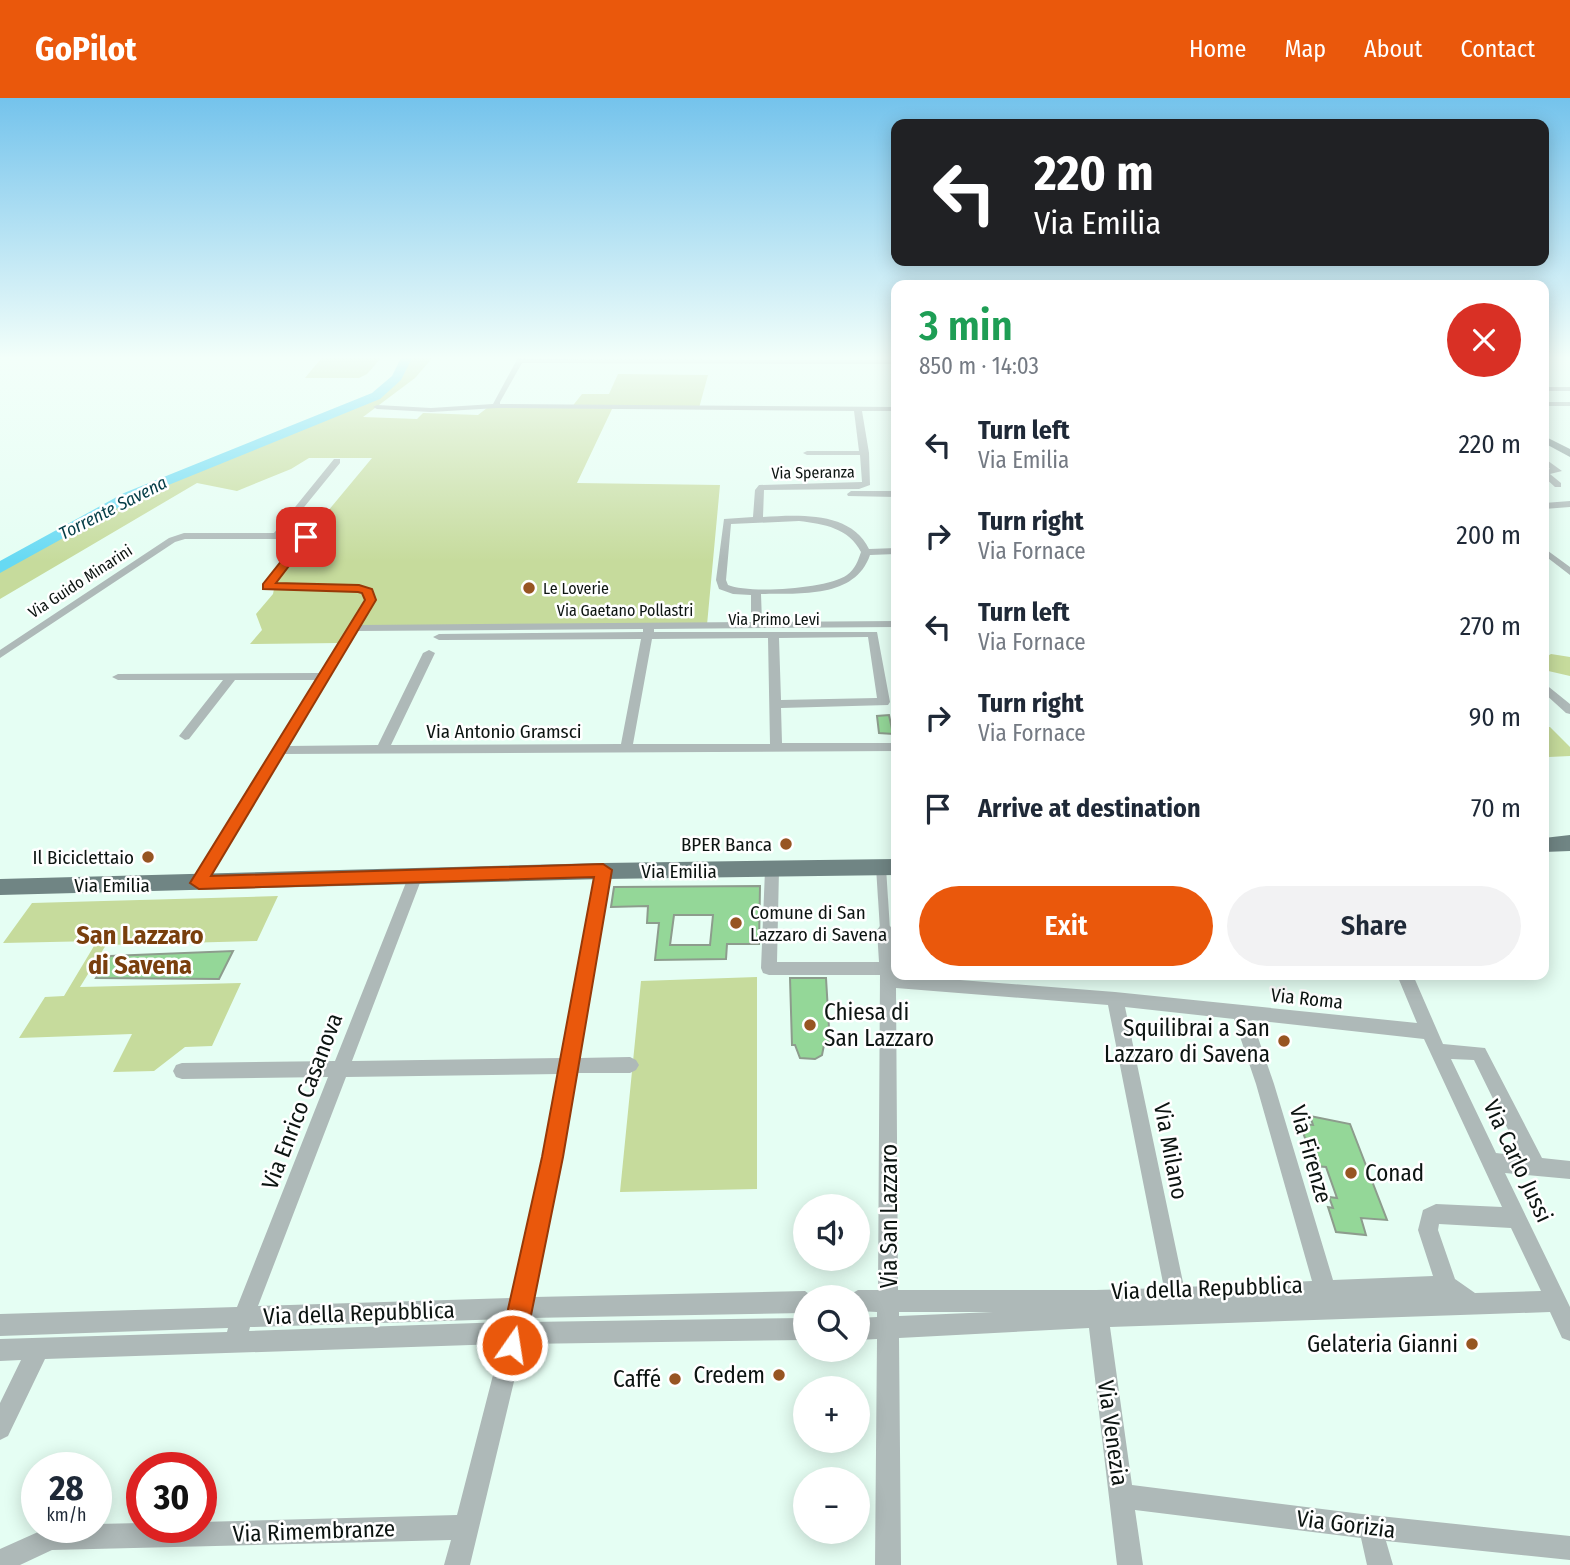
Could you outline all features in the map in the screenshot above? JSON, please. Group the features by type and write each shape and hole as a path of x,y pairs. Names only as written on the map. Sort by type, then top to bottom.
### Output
{"main road":[{"path":"1549,442 1570,454"},
{"path":"1549,845 1570,844"},
{"path":"1549,855 1570,855"},
{"name":"Via Emilia","path":"0,887 603,870 889,867"}],"street":[{"name":"Via Speranza","path":"758,519 760,488 864,485 868,480 860,424"},
{"name":"Via Speranza","path":"807,453 865,453"},
{"path":"277,535 337,461"},
{"path":"1549,465 1558,471 1549,472"},
{"path":"1549,477 1558,485"},
{"path":"805,486 807,495 891,494"},
{"path":"1549,506 1570,504"},
{"path":"734,519 799,519 830,523 854,535 862,542 866,552 860,569 851,577 806,590 728,590 721,583 726,523 734,519"},
{"path":"199,883 370,600 368,591 354,587 267,587 306,540 304,536 277,535"},
{"name":"Via Guido Minarini","path":"0,655 179,537 277,535"},
{"path":"866,552 891,551"},
{"path":"1549,560 1570,572"},
{"path":"757,591 757,625"},
{"name":"Via Gaetano Pollastri","path":"354,628 648,631 757,625 891,624"},
{"path":"626,750 648,631"},
{"name":"Via Primo Levi","path":"439,637 648,631 773,635 873,634 884,702 774,704"},
{"path":"773,635 776,748"},
{"name":"Via Antonio Gramsci","path":"382,750 429,653"},
{"path":"118,677 325,676"},
{"path":"185,736 231,677"},
{"path":"1549,691 1570,710"},
{"name":"Via Antonio Gramsci","path":"279,750 891,747"},
{"name":"Via San Lazzaro","path":"888,1565 888,975 885,930 889,867"},
{"path":"457,1565 521,1308 553,1157 603,870"},
{"name":"Via Roma","path":"772,870 769,968 891,975"},
{"name":"Via Enrico Casanova","path":"233,1344 416,875"},
{"name":"Via Roma","path":"935,980 1429,1032"},
{"name":"Via Carlo Jussi","path":"1407,980 1570,1330"},
{"name":"Via Milano","path":"1115,999 1177,1305"},
{"name":"Via Firenze","path":"1240,1011 1265,1084 1328,1302"},
{"name":"Via Carlo Jussi","path":"1438,1051 1479,1054 1536,1166"},
{"path":"181,1071 630,1065"},
{"path":"1491,1162 1570,1170"},
{"path":"1472,1304 1447,1286 1428,1230 1430,1217 1436,1214 1517,1217"},
{"name":"Via della Repubblica","path":"1328,1302 1447,1286"},
{"name":"Via della Repubblica","path":"870,1301 1097,1309"},
{"name":"Via della Repubblica","path":"870,1329 1097,1309 1177,1305 1328,1302 1472,1304 1557,1301"},
{"name":"Via della Repubblica","path":"0,1325 793,1302"},
{"name":"Via Venezia","path":"1097,1309 1130,1565"},
{"path":"0,1427 42,1324"},
{"name":"Via della Repubblica","path":"2,1354 34,1348 233,1344 515,1333 793,1329"},
{"name":"Via Gorizia","path":"1122,1496 1370,1527 1570,1548"},
{"name":"Via Rimembranze","path":"0,1563 19,1550 51,1538 467,1527"},
{"path":"1370,1527 1380,1565"}],"green space":[{"path":"306,424 605,424 577,483 720,485 707,625 350,627 340,643 250,644 262,630 256,614 273,594 275,584 313,529 372,458 309,458 291,469 237,491 197,483 0,599 0,568 129,496"},
{"path":"1549,655 1570,657 1570,676 1549,671"},
{"path":"1549,727 1570,747 1570,756 1549,757"},
{"path":"278,896 257,941 106,945 80,987 241,983 212,1046 185,1047 154,1071 113,1072 132,1034 19,1038 45,997 64,996 97,941 3,943 32,903"},
{"path":"757,977 757,1189 620,1192 641,981"}],"building":[{"path":"889,715 891,734 879,733 877,716"},
{"name":"Comune di San Lazzaro di Savena","path":"760,886 759,944 727,944 726,959 655,960 659,923 647,923 648,906 611,907 614,887","holes":["674,915 713,915 710,945 670,945"]},
{"path":"233,951 219,979 96,978 110,956"},
{"name":"Chiesa di San Lazzaro","path":"790,978 826,978 830,1045 824,1045 822,1055 815,1059 800,1058 795,1045 792,1045"},
{"name":"Conad","path":"1310,1116 1350,1124 1387,1220 1361,1218 1366,1235 1336,1232 1328,1207 1333,1208 1329,1197 1337,1198 1326,1167 1315,1166 1300,1124 1313,1125"}],"waterway":[{"name":"Torrente Savena","path":"0,568 129,496 306,424"}],"place":[{"name":"Le Loverie","path":"529,588"},
{"name":"BPER Banca","path":"786,844"},
{"name":"Il Biciclettaio","path":"148,857"},
{"name":"Comune di San Lazzaro di Savena","path":"736,923"},
{"name":"Chiesa di San Lazzaro","path":"810,1025"},
{"name":"Squilibrai a San Lazzaro di Savena","path":"1284,1041"},
{"name":"Conad","path":"1351,1173"},
{"name":"Gelateria Gianni","path":"1472,1344"},
{"name":"Credem","path":"779,1375"},
{"name":"Caffé","path":"675,1379"}],"district":[{"name":"San Lazzaro di Savena","path":"140,950"}],"route":[{"path":"306,537 267,587 354,587 368,591 371,597 199,883 603,870 553,1157 512,1345"}]}
